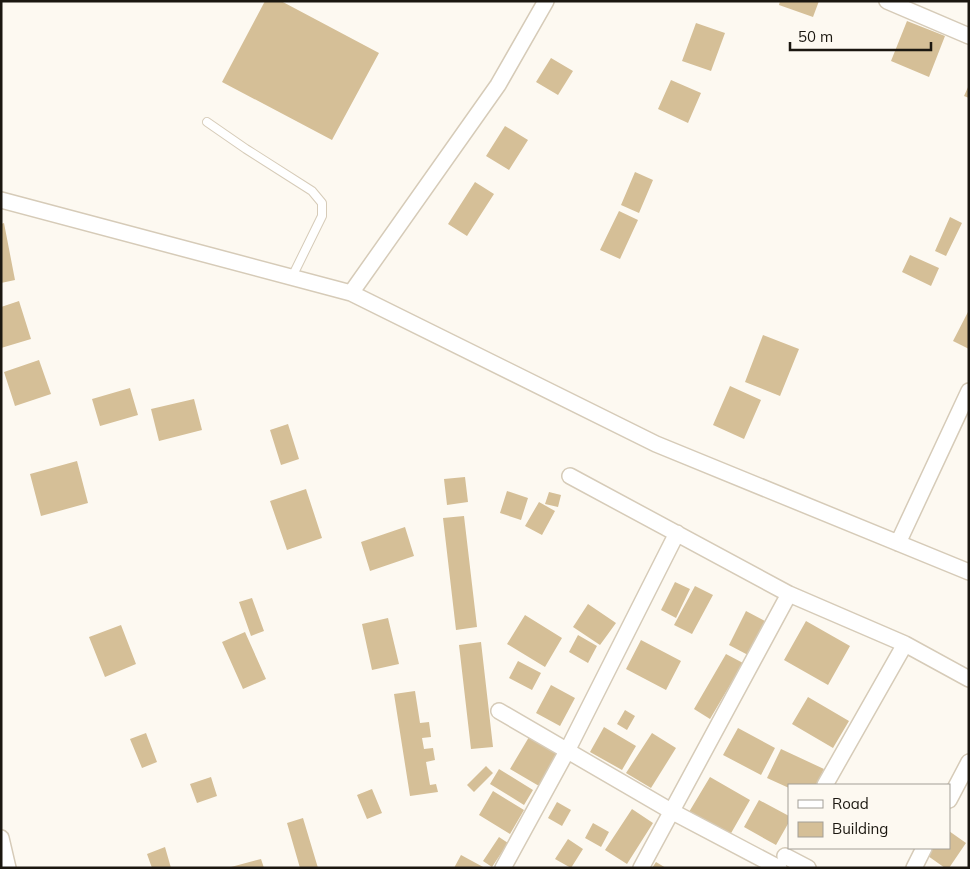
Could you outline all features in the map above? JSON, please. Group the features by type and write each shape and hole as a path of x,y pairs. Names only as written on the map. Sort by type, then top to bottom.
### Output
{"street":[{"path":"351,293 498,85 546,1"},
{"path":"887,1 969,36"},
{"path":"1,200 351,293 656,444 969,572"},
{"path":"898,543 969,391"},
{"path":"570,476 789,594 905,644 969,679"},
{"path":"503,868 567,751 677,533"},
{"path":"641,868 789,594"},
{"path":"826,784 905,644"},
{"path":"499,711 671,811 784,860 808,868"},
{"path":"950,798 969,762"},
{"path":"1,838 8,868"},
{"path":"914,868 924,849"}],"lane":[{"path":"207,122 246,150 312,191 322,203 322,216 292,277"}],"building":[{"path":"265,1 281,1 379,53 332,140 222,82"},
{"path":"780,1 819,1 813,17 779,5"},
{"path":"907,21 945,36 929,77 891,61"},
{"path":"696,23 725,33 711,71 682,61"},
{"path":"551,58 573,71 558,95 536,82"},
{"path":"671,80 701,93 688,123 658,109"},
{"path":"969,85 969,98 964,96"},
{"path":"505,126 528,140 509,170 486,156"},
{"path":"635,172 653,180 639,213 621,205"},
{"path":"475,182 494,194 467,236 448,224"},
{"path":"619,211 638,220 620,259 600,250"},
{"path":"950,217 962,223 946,256 935,251"},
{"path":"4,223 15,280 1,283 1,224"},
{"path":"910,255 939,268 931,286 902,272"},
{"path":"19,301 31,339 1,348 1,307"},
{"path":"969,310 969,349 953,341"},
{"path":"763,335 799,349 780,396 745,382"},
{"path":"39,360 51,394 15,406 4,372"},
{"path":"730,386 761,400 744,439 713,425"},
{"path":"130,388 138,415 100,426 92,399"},
{"path":"194,399 202,430 159,441 151,409"},
{"path":"288,424 299,459 281,465 270,430"},
{"path":"77,461 88,503 41,516 30,474"},
{"path":"465,477 468,502 447,505 444,479"},
{"path":"306,489 322,538 287,550 270,501"},
{"path":"507,491 528,498 521,520 500,513"},
{"path":"549,492 561,495 558,507 545,504"},
{"path":"539,502 555,511 542,535 525,526"},
{"path":"464,516 477,627 456,630 443,518"},
{"path":"405,527 414,556 370,571 361,542"},
{"path":"675,582 690,589 676,618 661,610"},
{"path":"695,586 713,595 692,634 674,625"},
{"path":"252,598 264,631 251,636 239,602"},
{"path":"588,604 616,623 600,645 573,627"},
{"path":"746,611 765,621 748,655 729,645"},
{"path":"525,615 562,638 545,667 507,644"},
{"path":"388,618 399,664 372,670 362,624"},
{"path":"806,621 850,646 828,685 784,660"},
{"path":"121,625 136,664 105,677 89,637"},
{"path":"245,632 266,679 243,689 222,642"},
{"path":"578,635 597,646 588,663 569,652"},
{"path":"641,640 681,661 666,690 626,669"},
{"path":"481,642 493,747 471,749 459,645"},
{"path":"726,654 743,663 710,719 694,709"},
{"path":"518,661 541,673 532,690 509,678"},
{"path":"551,685 575,698 560,726 536,713"},
{"path":"415,691 420,723 429,722 431,737 422,738 424,749 433,748 435,760 426,762 430,785 436,784 438,792 410,796 394,694"},
{"path":"808,697 849,721 833,748 792,724"},
{"path":"625,710 635,716 627,730 617,724"},
{"path":"604,727 636,746 622,770 590,752"},
{"path":"738,728 775,748 761,775 723,755"},
{"path":"146,733 157,762 142,768 130,739"},
{"path":"652,733 676,748 651,788 626,773"},
{"path":"529,737 558,754 539,786 510,769"},
{"path":"781,749 824,769 816,784 788,784 788,788 767,778"},
{"path":"486,766 493,773 474,792 467,785"},
{"path":"499,769 533,790 524,805 490,784"},
{"path":"211,777 217,796 197,803 190,784"},
{"path":"710,777 750,800 730,835 689,812"},
{"path":"372,789 382,813 367,819 357,795"},
{"path":"493,791 524,810 510,834 479,815"},
{"path":"759,800 788,815 788,824 776,845 744,827"},
{"path":"557,802 571,810 562,826 548,818"},
{"path":"632,809 653,823 627,864 605,850"},
{"path":"303,818 318,868 300,868 287,823"},
{"path":"593,823 609,832 601,847 585,838"},
{"path":"950,832 966,843 949,868 945,868 928,856 932,849 950,849"},
{"path":"499,837 508,843 492,867 483,861"},
{"path":"568,839 583,849 571,868 555,859"},
{"path":"165,847 171,868 152,868 147,854"},
{"path":"461,855 485,868 454,868"},
{"path":"261,859 264,868 231,868 231,867"},
{"path":"656,862 666,868 652,868"}]}
